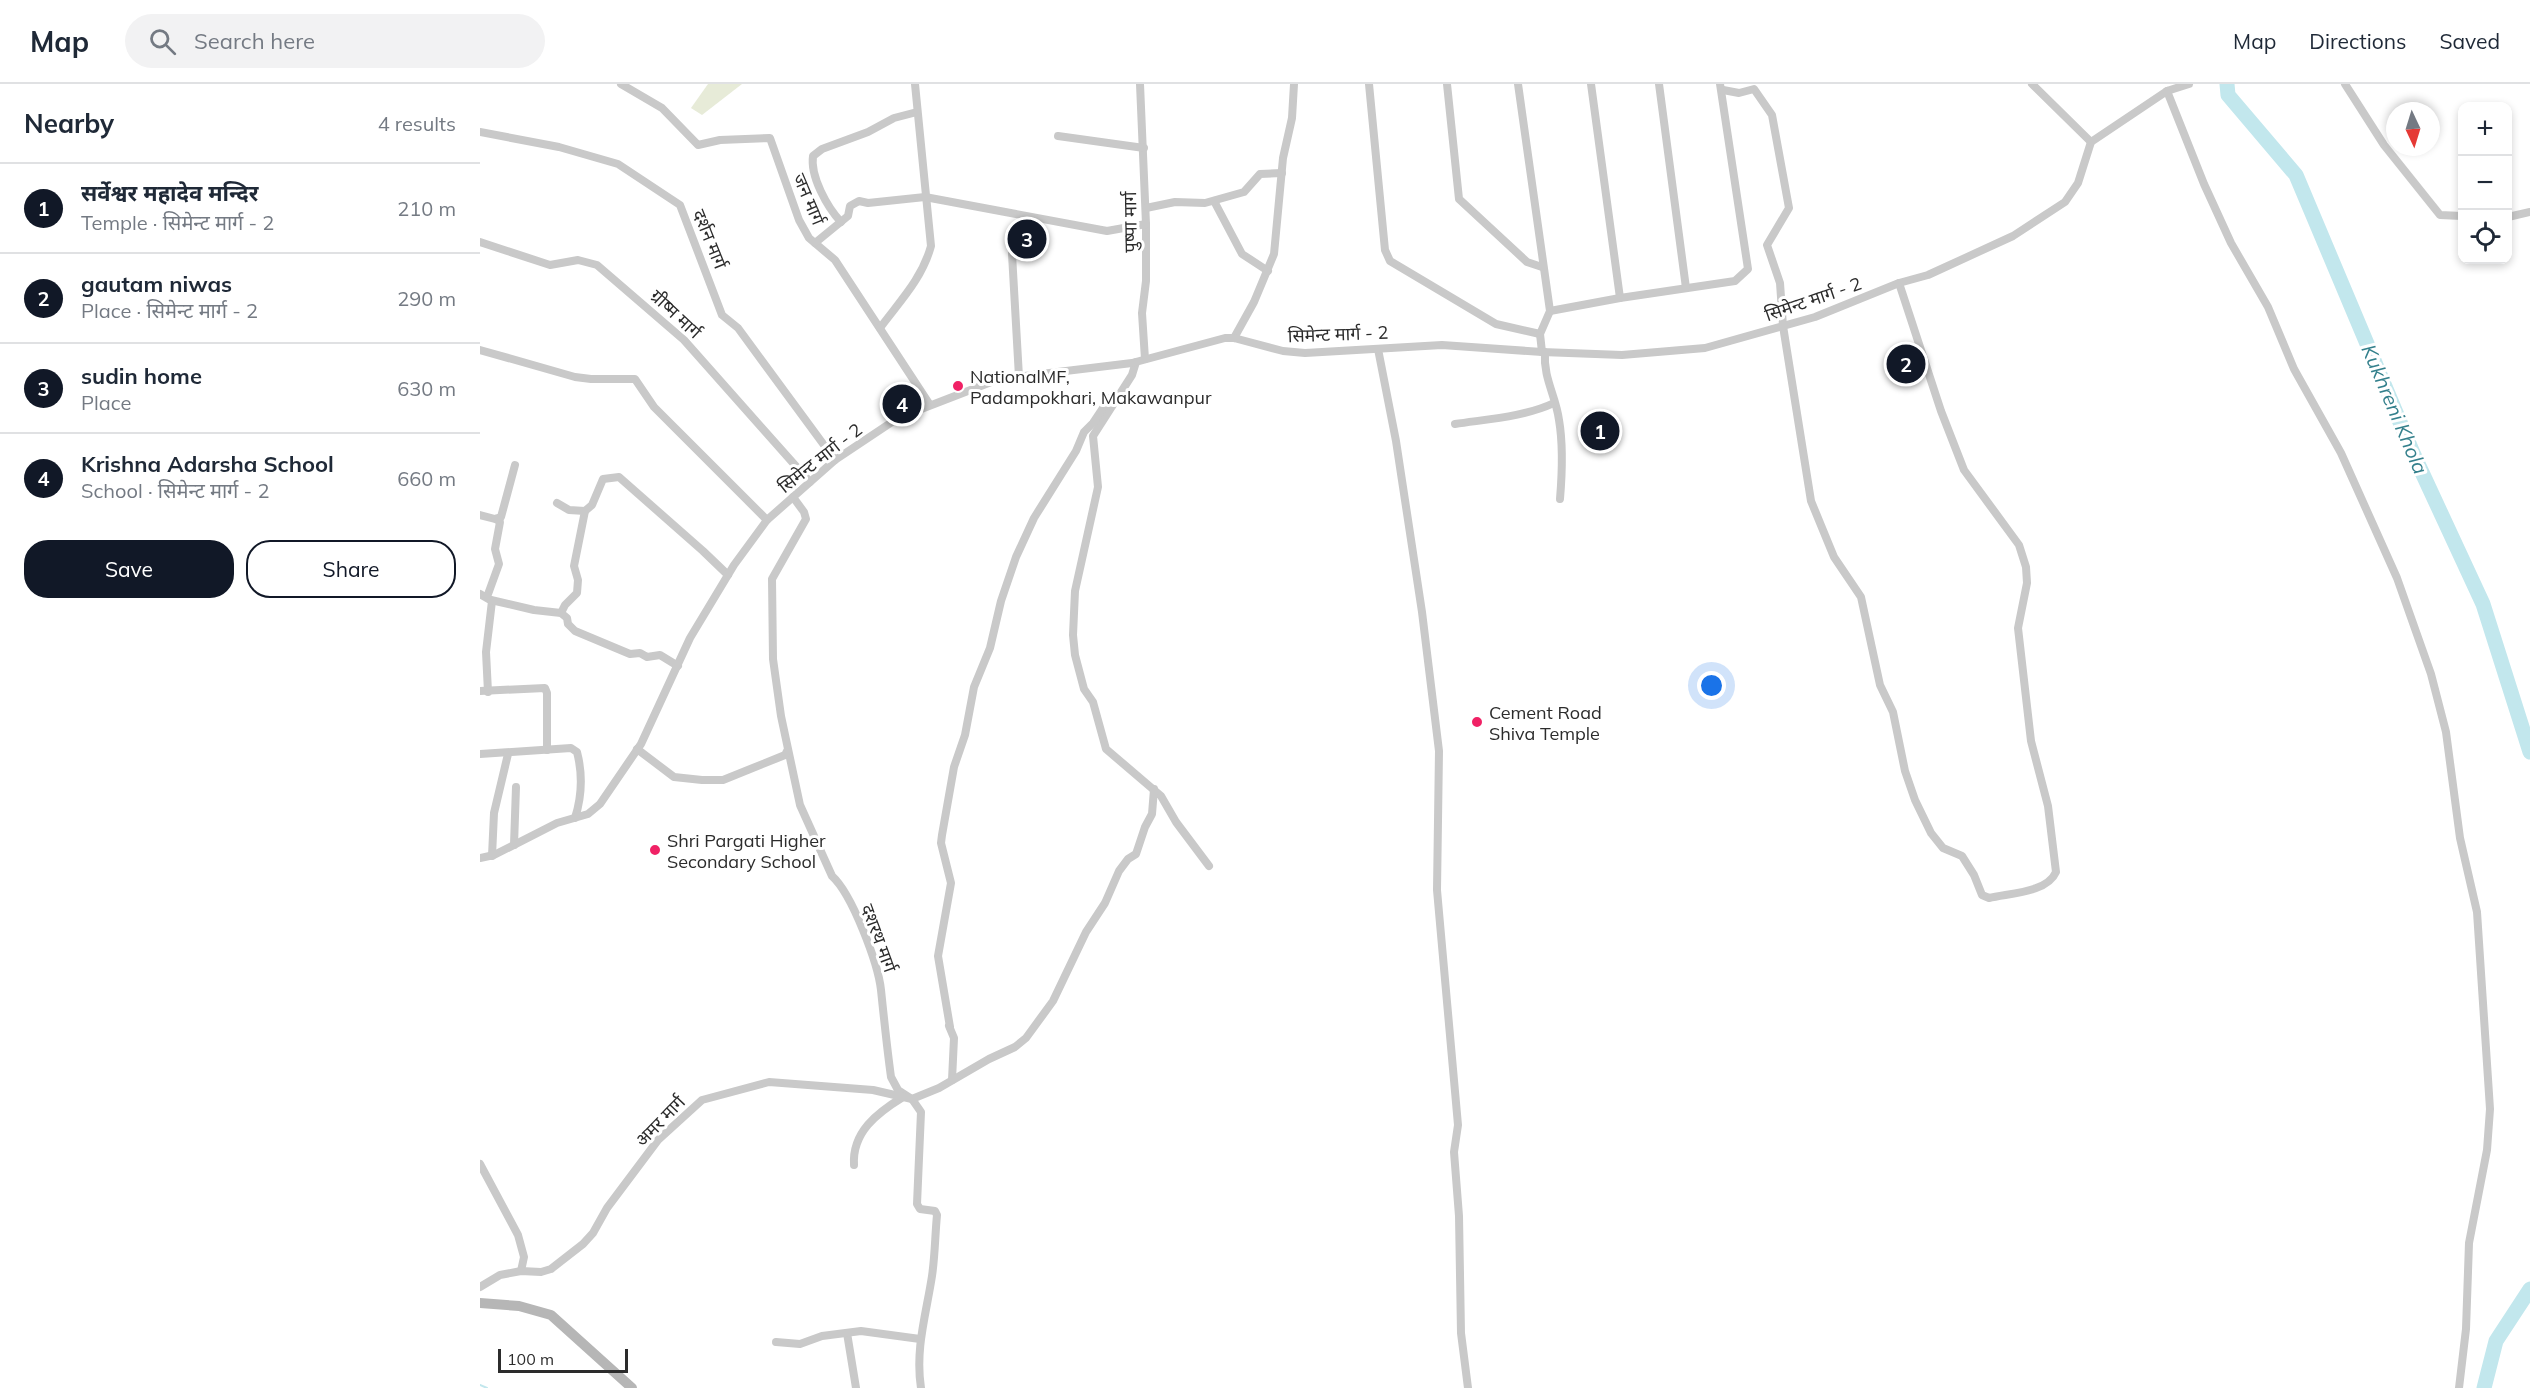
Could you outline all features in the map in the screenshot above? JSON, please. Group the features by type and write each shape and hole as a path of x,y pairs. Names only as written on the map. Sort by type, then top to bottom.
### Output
{"street":[{"name":"जन मार्ग","path":"622,84 662,108 698,145 720,140 770,138 799,220 809,238 835,260 930,405"},
{"path":"879,328 918,280 926,265 931,246 915,84"},
{"name":"पुष्पा मार्ग","path":"1140,84 1146,208 1146,281 1142,313 1145,359"},
{"path":"1234,338 1268,271 1274,254 1282,173 1292,118 1294,84"},
{"path":"1369,84 1385,250 1390,261 1496,324 1540,334"},
{"path":"1446,84 1460,199 1527,262 1542,267"},
{"path":"1518,84 1550,311 1540,334 1544,368 1560,420 1560,499"},
{"path":"1591,84 1620,298"},
{"path":"1659,84 1686,288"},
{"path":"2032,84 2091,142 2167,91 2189,84"},
{"path":"2345,84 2384,145 2440,215 2458,216"},
{"path":"1550,311 1735,281 1748,269 1722,87"},
{"path":"1722,87 1734,94 1754,88 1772,115 1789,208 1767,245 1780,283 1783,326 1811,501 1834,557 1861,597 1880,685 1893,712 1905,771 1915,800 1931,833 1943,848 1962,856 1982,894 1989,898 2043,886 2052,880 2056,872 2048,806 2031,741 2018,628 2027,584 2026,567 2019,545 1964,470 1941,411 1899,283"},
{"path":"2167,91 2204,184 2231,243 2268,307 2294,369 2341,453 2397,578 2432,674 2446,732 2460,838 2477,912 2490,1109 2487,1150 2469,1244 2466,1329 2458,1388"},
{"path":"841,222 830,208 821,187 814,179 813,156 822,149 868,132 894,118 917,112"},
{"name":"दर्शन मार्ग","path":"480,132 559,147 618,164 680,205 722,315 738,328 836,460"},
{"path":"1058,136 1144,148"},
{"name":"सिमेन्ट मार्ग - 2","path":"480,858 492,856 557,823 588,814 600,804 637,749 690,638 728,575 767,520 836,460 898,418 999,379 1136,362 1234,338 1282,351 1305,353 1442,345 1622,355 1705,348 1815,317 1899,283 1928,275 2013,236 2065,202 2078,183 2091,142"},
{"path":"1146,208 1175,202 1214,201 1244,192 1260,174 1282,173"},
{"path":"815,243 848,216 850,206 859,201 868,203 925,196 1107,231 1146,224"},
{"path":"1214,201 1242,254 1268,271"},
{"path":"2512,216 2530,212"},
{"name":"ग्रीष्म मार्ग","path":"480,242 550,266 578,260 597,265 684,340 810,482"},
{"path":"1012,254 1018,377"},
{"path":"1378,348 1396,441 1422,612 1439,751 1437,890 1458,1125 1454,1152 1459,1216 1461,1333 1468,1388"},
{"path":"480,350 575,377 635,379 654,407 767,520"},
{"path":"1136,362 1132,375 1093,436 1098,487 1075,591 1074,645 1084,689 1092,702 1106,749 1161,796 1176,822 1209,866"},
{"path":"952,1080 954,1038 949,1027 938,950 945,927 946,903 951,883 941,843 954,767 965,735 974,687 990,648 1001,601 1021,544 1042,504 1076,451 1084,432 1093,423 1108,399 1118,395"},
{"path":"1455,424 1524,413 1554,403"},
{"path":"496,519 501,517 515,465"},
{"path":"561,613 565,605 577,593 578,580 574,566 585,512 592,505 603,479 619,477 704,551 728,575"},
{"name":"दशरथ मार्ग","path":"793,497 804,512 806,519 772,579 773,659 788,751 800,805 832,876 841,883 858,920 879,978 891,1077 898,1090 912,1099 921,1112 917,1204 920,1209 935,1211 937,1215 932,1277 920,1339 918,1370 921,1388"},
{"path":"557,503 570,510 585,512"},
{"path":"480,515 500,522 495,549 499,564 486,597 483,646 484,691 544,688 547,693 548,750"},
{"path":"486,597 534,610 561,613 575,631 630,654 640,653 647,657 654,654 660,655 678,666"},
{"path":"480,754 508,754 571,748 577,752 582,770 580,801 575,818"},
{"path":"637,749 674,777 702,780 723,780 785,755 788,751"},
{"path":"492,856 494,813 508,754"},
{"path":"514,845 516,787"},
{"path":"912,1099 939,1088 1015,1047 1026,1038 1046,1012 1063,984 1086,932 1105,903 1119,871 1128,859 1136,854 1152,814 1154,789"},
{"name":"अमर मार्ग","path":"480,1287 500,1275 521,1271 541,1272 551,1269 583,1244 658,1140 702,1100 769,1082 873,1090 912,1099"},
{"path":"854,1165 853,1157 863,1130 890,1105 903,1097"},
{"path":"480,1164 518,1234 524,1257 521,1271"},
{"path":"480,1303 519,1306 551,1315 632,1388"},
{"path":"776,1342 800,1344 822,1336 861,1331 920,1339"},
{"path":"848,1333 856,1388"}],"green space":[{"path":"708,84 742,84 702,115 691,108"}],"waterway":[{"name":"Kukhreni Khola","path":"2227,84 2228,95 2296,175 2413,453 2483,604 2530,752"},
{"name":"Kukhreni Khola","path":"2484,1388 2496,1341 2530,1289"},
{"path":"480,1385 487,1388"}],"place":[{"name":"sudin home","path":"1027,239"},
{"name":"gautam niwas","path":"1906,364"},
{"name":"NationalMF, Padampokhari, Makawanpur","path":"958,386"},
{"name":"Krishna Adarsha School","path":"902,404"},
{"name":"सर्वेश्वर महादेव मन्दिर","path":"1600,431"},
{"name":"Cement Road Shiva Temple","path":"1477,722"},
{"name":"Shri Pargati Higher Secondary School","path":"655,850"}]}
